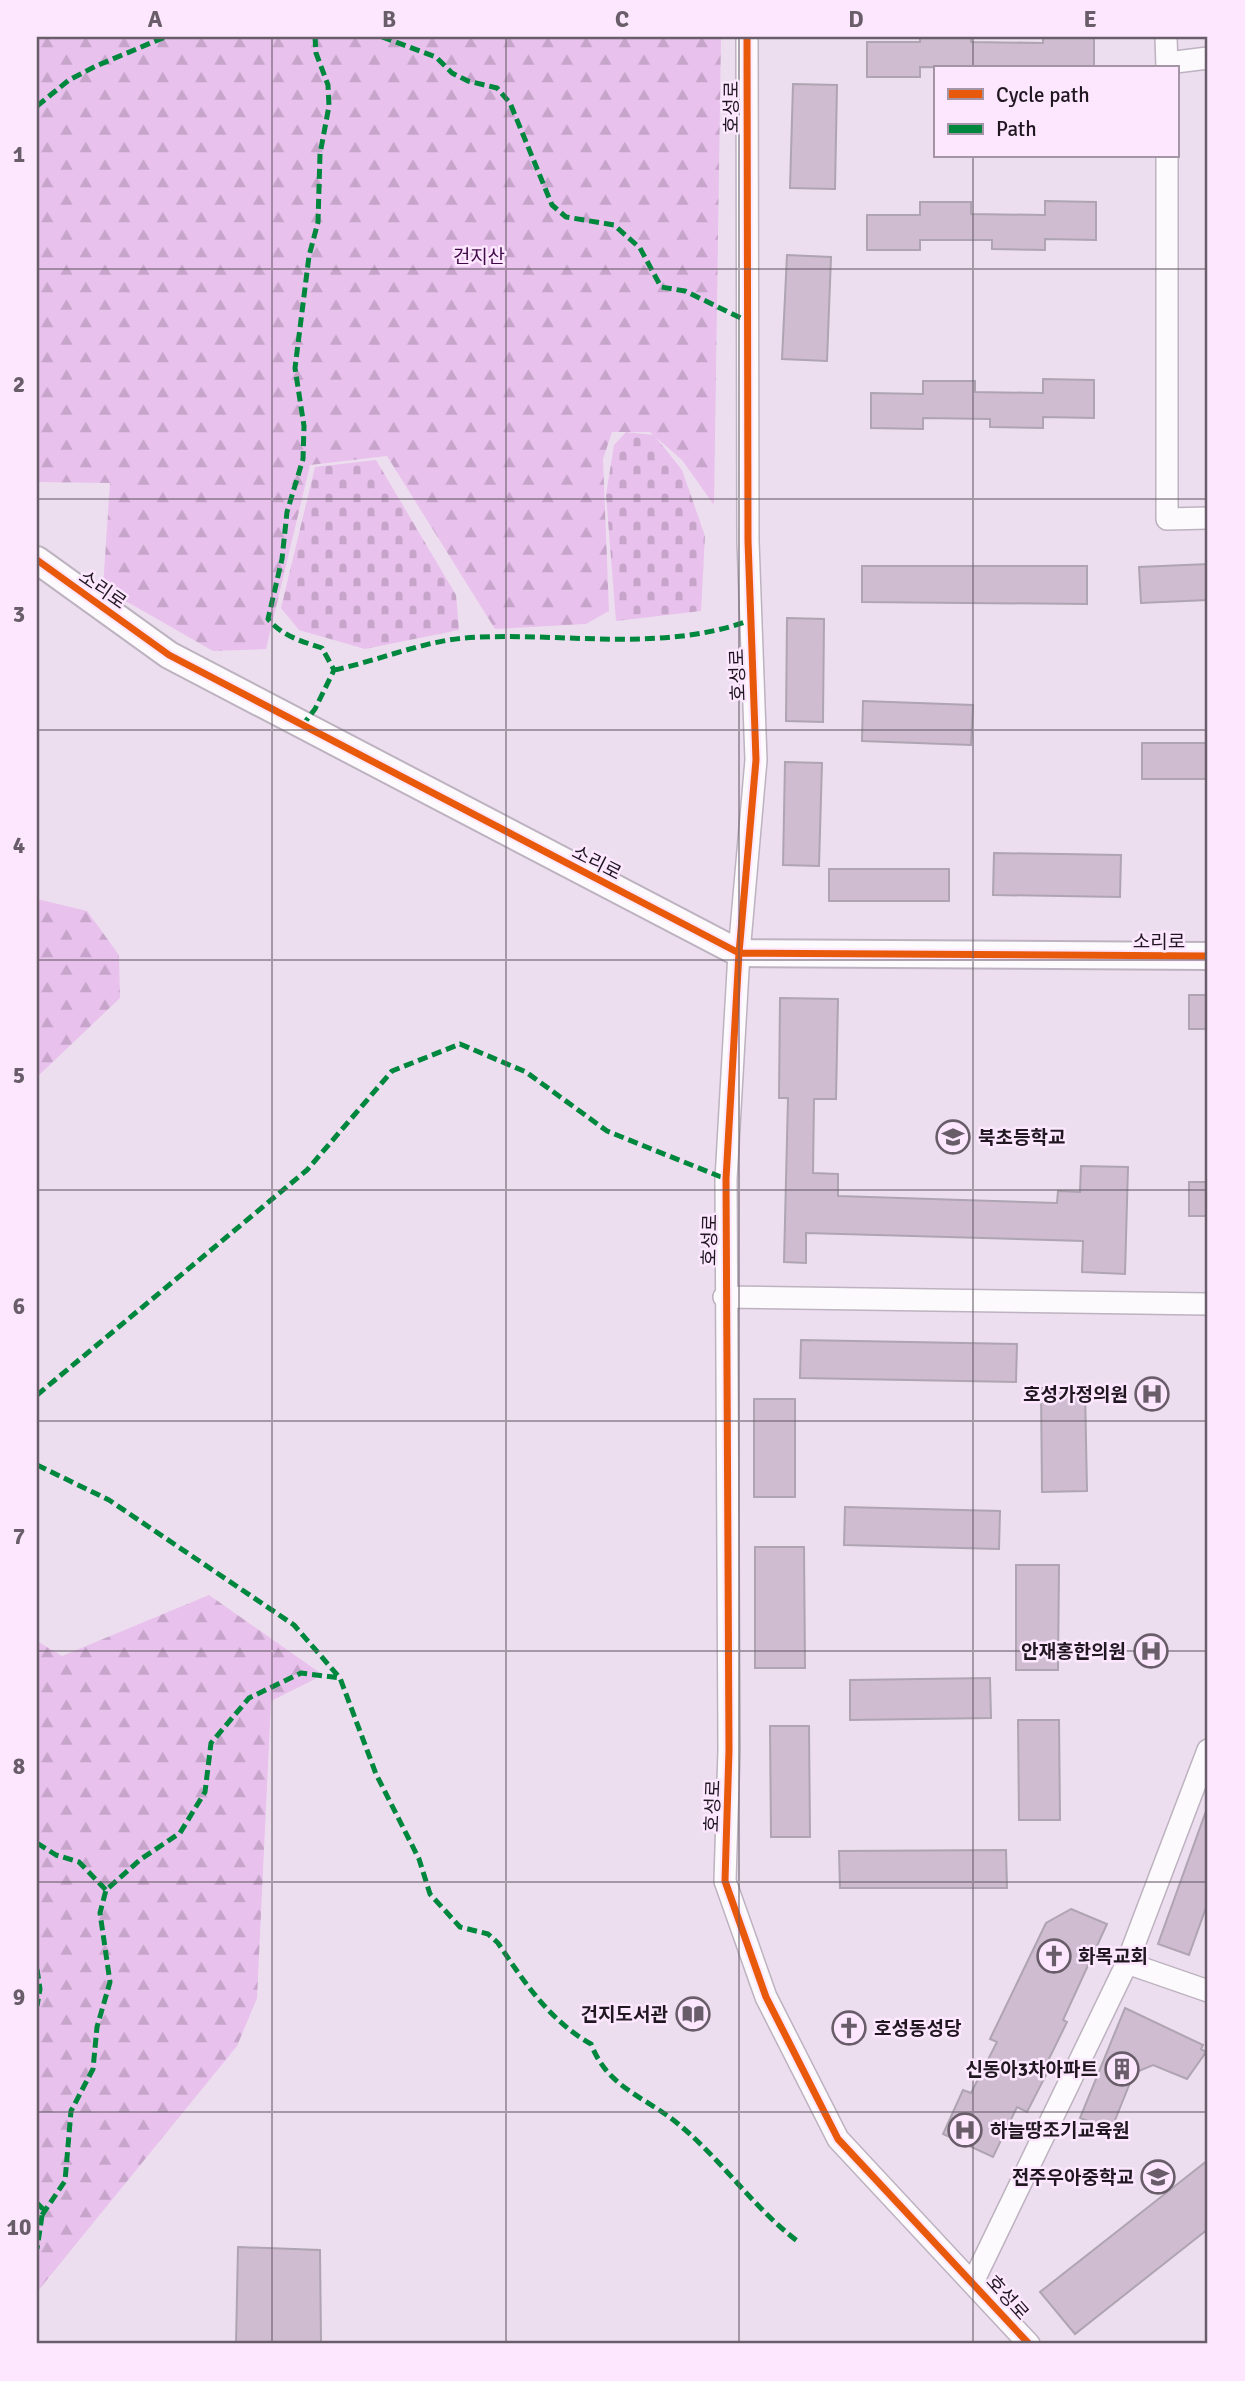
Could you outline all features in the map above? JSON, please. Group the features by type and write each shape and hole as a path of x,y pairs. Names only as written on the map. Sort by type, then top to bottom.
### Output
{"street":[{"name":"호성로","path":"747,37 748,541 756,760 739,953 726,1179 724,1297 729,1750 725,1881 766,1997 838,2139 1029,2344"},
{"path":"1166,37 1167,66 1208,58"},
{"path":"1167,158 1167,519 1208,518"},
{"name":"소리로","path":"37,560 169,655 739,953 1208,956"},
{"path":"724,1297 1208,1304"},
{"path":"972,2282 1127,1963 1208,1750"},
{"path":"1127,1963 1208,1992"}],"green space":[{"name":"건지산","path":"37,37 721,37 714,505 682,460 650,432 612,432 603,459 609,611 586,624 495,629 387,456 310,465 266,649 213,651 103,588 110,483 37,482"},
{"path":"626,432 654,435 682,470 705,536 701,611 616,621 606,495 614,445"},
{"path":"376,460 456,595 459,630 365,649 299,630 281,608 315,467"},
{"path":"37,899 87,911 119,955 120,998 37,1077"},
{"path":"209,1595 323,1675 271,1701 257,1998 237,2046 37,2292 37,1641 62,1656"}],"building":[{"path":"920,37 971,37 971,42 1043,43 1043,37 1094,37 1094,66 934,66 920,67 920,77 867,77 867,42 920,42"},
{"path":"793,84 837,85 835,189 790,188"},
{"path":"1045,201 1096,202 1096,240 1045,239 1045,250 992,249 992,240 920,240 920,250 867,250 867,215 920,215 920,202 971,202 971,214 1045,215"},
{"path":"787,255 831,257 827,361 782,359"},
{"path":"1043,379 1094,380 1094,418 1043,417 1043,428 990,427 990,419 923,418 923,429 871,428 871,393 923,394 923,381 975,381 975,392 1043,393"},
{"path":"1208,564 1208,600 1141,603 1139,567"},
{"path":"862,566 1087,566 1087,604 862,602"},
{"path":"787,618 824,619 823,722 786,721"},
{"path":"863,701 973,705 971,745 862,741"},
{"path":"1142,743 1208,743 1208,779 1142,779"},
{"path":"785,762 822,763 819,866 783,865"},
{"path":"994,853 1121,855 1120,897 993,895"},
{"path":"829,869 949,869 949,901 829,901"},
{"path":"1189,995 1208,995 1208,1029 1189,1029"},
{"path":"780,998 838,999 836,1099 814,1099 813,1173 838,1174 838,1196 1057,1203 1058,1191 1080,1192 1081,1166 1128,1167 1125,1274 1082,1272 1083,1241 806,1233 806,1263 784,1262 788,1098 779,1098"},
{"path":"1189,1182 1208,1182 1208,1216 1189,1216"},
{"path":"801,1340 1017,1344 1016,1382 800,1378"},
{"path":"1041,1388 1085,1388 1087,1491 1042,1492"},
{"path":"754,1399 795,1399 795,1497 754,1497"},
{"path":"845,1507 1000,1511 999,1549 844,1545"},
{"path":"755,1547 804,1547 805,1668 755,1668"},
{"path":"1016,1565 1059,1565 1058,1670 1016,1670"},
{"path":"990,1678 991,1718 850,1720 850,1680"},
{"path":"1018,1720 1059,1720 1060,1820 1019,1820"},
{"path":"770,1726 809,1726 810,1837 771,1837"},
{"path":"1206,1811 1208,1902 1189,1955 1158,1944"},
{"path":"1006,1850 1007,1888 840,1888 839,1851"},
{"path":"1071,1909 1107,1924 1063,2020 1067,2022 1042,2073 1046,2075 1027,2112 1017,2107 993,2157 943,2134 963,2090 971,2093 997,2042 990,2039 1046,1923"},
{"name":"신동아3차아파트","path":"1125,2008 1203,2045 1201,2049 1206,2052 1187,2079 1153,2065 1134,2073 1111,2130 1080,2118"},
{"path":"1208,2160 1208,2229 1075,2334 1040,2292"},
{"path":"238,2247 320,2250 321,2344 236,2344"}],"marked path":[{"path":"37,106 69,80 165,37"},
{"path":"315,37 316,53 328,85 329,106 320,154 318,222 309,256 295,368 304,426 303,459 287,512 282,559 268,619 286,634 322,648 334,670"},
{"path":"382,37 436,57 452,73 468,81 497,88 510,103 552,205 566,217 614,225 640,248 661,287 685,291 747,321"},
{"path":"334,670 432,643 464,638 645,639 716,630 751,620"},
{"path":"302,726 315,709 334,670"},
{"path":"37,1395 307,1170 392,1071 460,1044 526,1072 607,1131 726,1179"},
{"path":"37,1465 109,1500 294,1625 340,1678 376,1774 419,1859 430,1894 460,1927 488,1934 498,1943 550,2012 576,2035 591,2044 613,2078 686,2131 782,2229 800,2243"},
{"path":"42,2215 65,2181 71,2111 93,2069 97,2027 110,1982 100,1913 106,1890 141,1859 180,1833 205,1792 211,1743 249,1698 301,1673 340,1678"},
{"path":"37,1843 56,1855 79,1862 106,1890"},
{"path":"37,1969 40,1989 37,2006"},
{"path":"37,2203 43,2209 37,2249"}],"cycle path":[{"path":"747,37 748,541 756,760 739,953 726,1179 729,1750 725,1881 766,1997 838,2139 1029,2344"},
{"path":"37,560 169,655 739,953 1208,956"}],"place":[{"name":"북초등학교","path":"953,1137"},
{"name":"호성가정의원","path":"1152,1394"},
{"name":"안재홍한의원","path":"1151,1651"},
{"name":"화목교회","path":"1054,1956"},
{"name":"건지도서관","path":"693,2014"},
{"name":"호성동성당","path":"849,2028"},
{"name":"신동아3차아파트","path":"1122,2069"},
{"name":"하늘땅조기교육원","path":"965,2130"},
{"name":"전주우아중학교","path":"1158,2177"}]}
